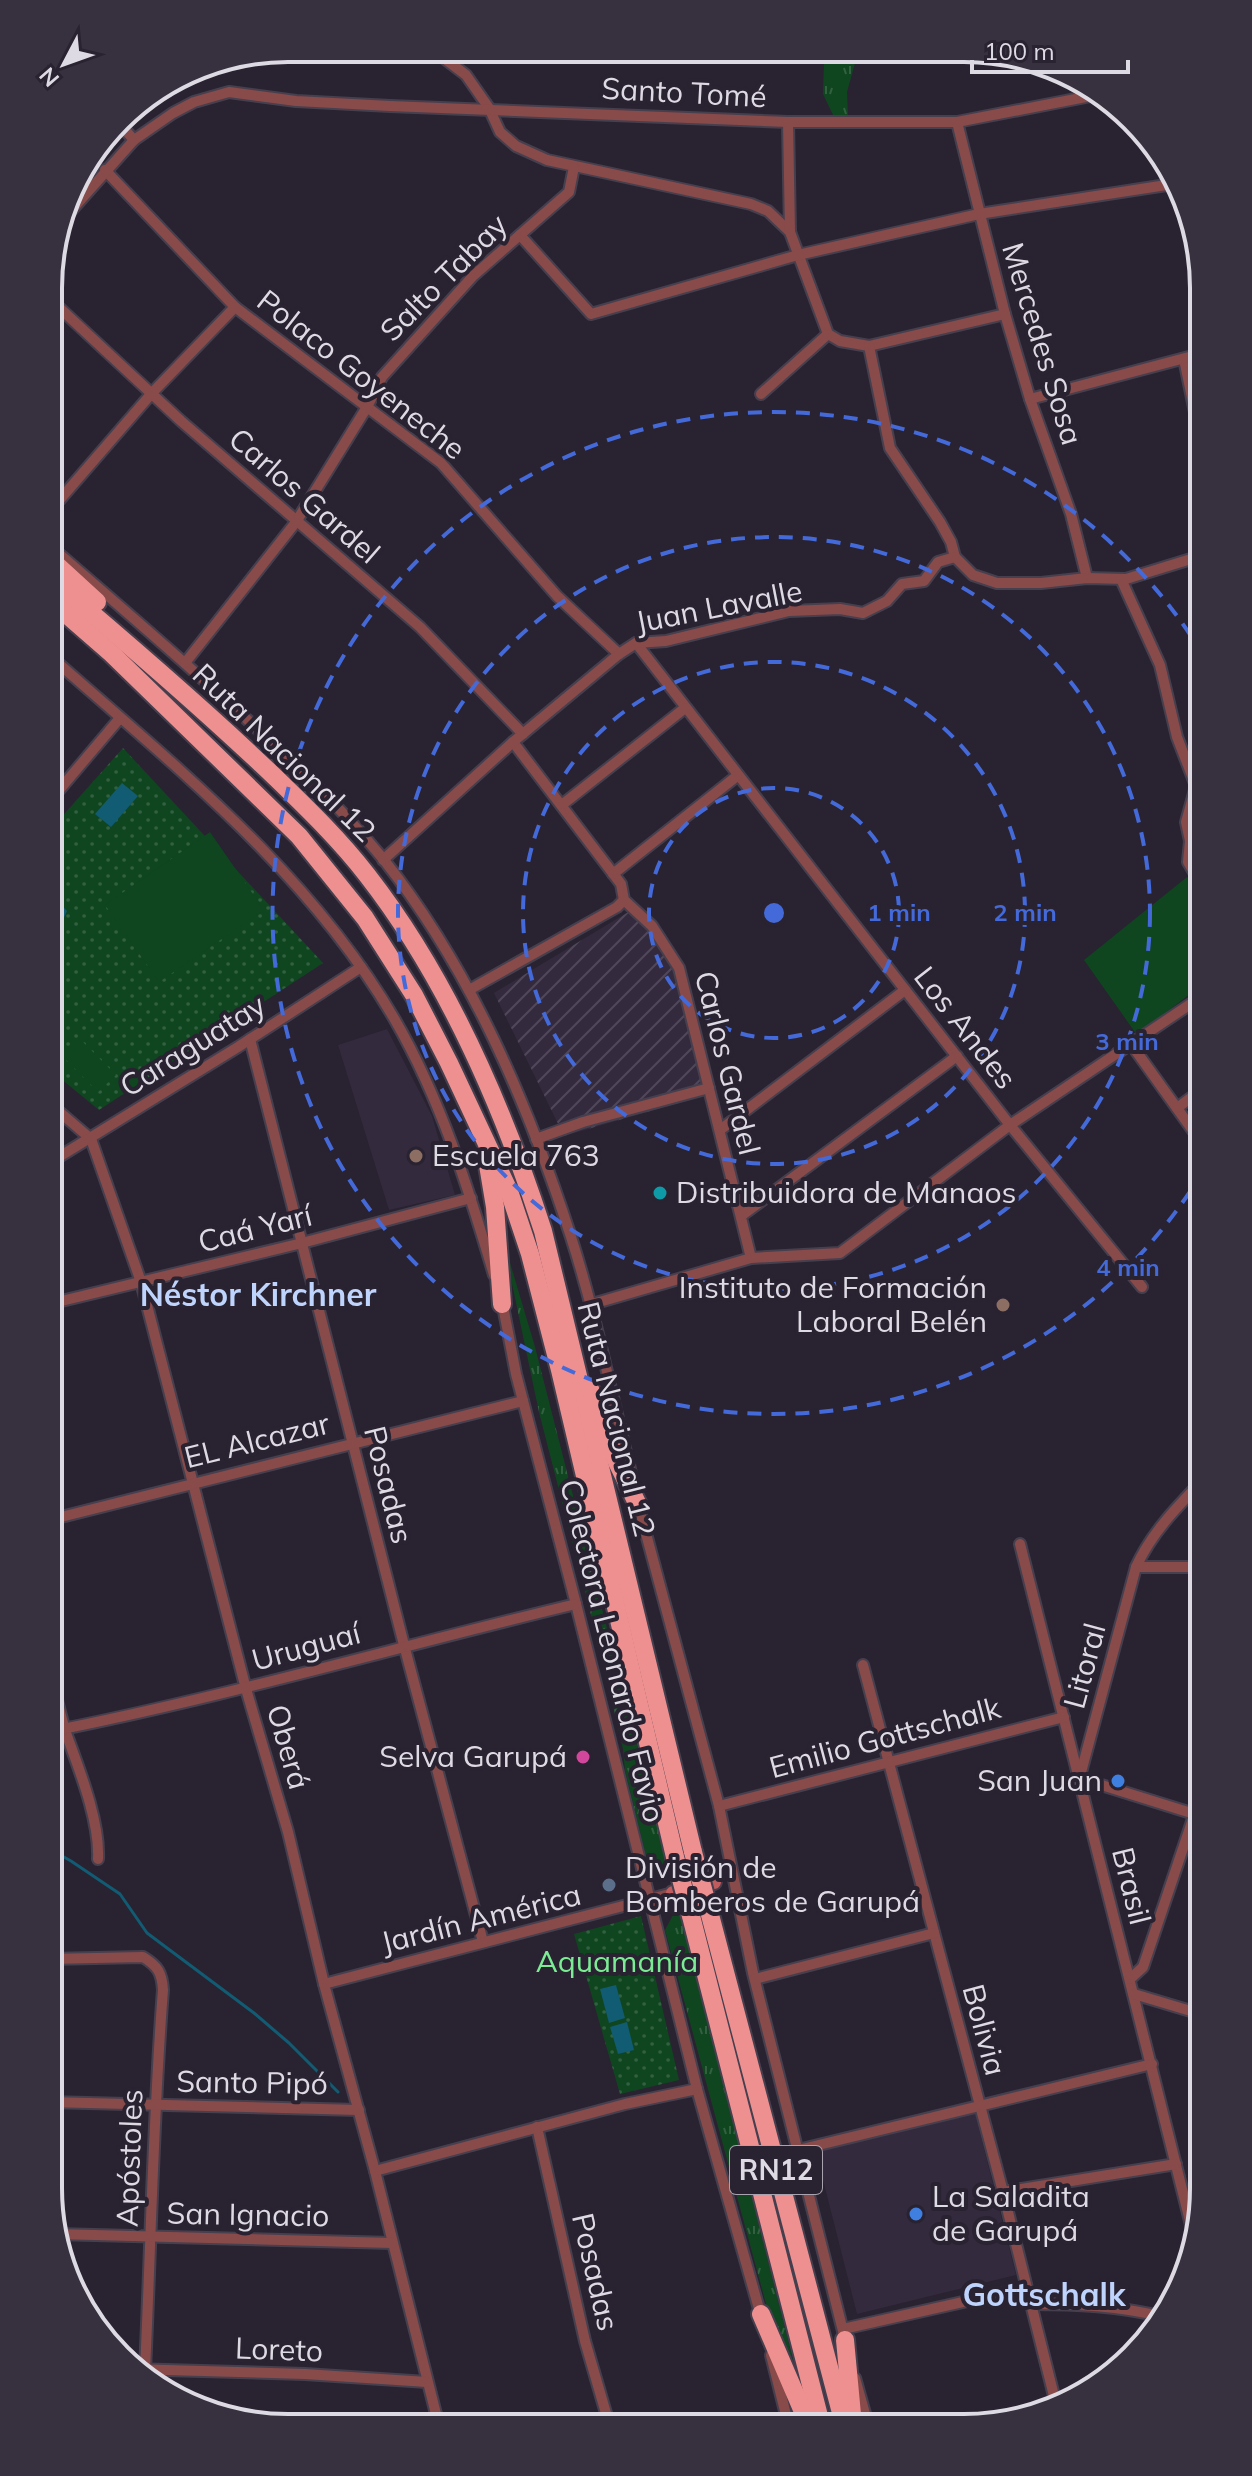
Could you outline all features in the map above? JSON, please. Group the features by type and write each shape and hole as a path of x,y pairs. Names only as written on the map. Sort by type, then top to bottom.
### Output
{"highway":[{"path":"62,570 138,641 182,690"},
{"name":"Ruta Nacional 12","path":"62,588 227,730 315,816 359,865 435,980 475,1054 527,1181 543,1231 684,1855"},
{"name":"Ruta Nacional 12","path":"62,610 112,654 299,836 365,918 406,982 449,1063 509,1191 530,1254 700,1914 841,2414"},
{"path":"479,1125 495,1207 502,1304"},
{"path":"561,1310 617,1462 638,1505"},
{"name":"Ruta Nacional 12","path":"700,1914 819,2414"},
{"path":"761,2314 804,2414"},
{"path":"844,2335 852,2414"}],"street":[{"path":"449,62 466,75 489,108 500,132 516,146 547,160 574,167 751,204 768,211 790,232"},
{"name":"Santo Tomé","path":"79,200 134,140 194,102 229,92 296,101 788,122 957,122 1085,97"},
{"path":"788,122 790,232 828,334 840,341 869,346 1005,314"},
{"name":"Mercedes Sosa","path":"957,122 1005,314 1030,399 1071,514 1087,578"},
{"path":"126,131 134,140"},
{"name":"Salto Tabay","path":"185,663 296,522 367,407 382,377 473,276 569,192 574,167"},
{"name":"Polaco Goyeneche","path":"105,170 235,307 441,463 557,596 619,654"},
{"path":"520,235 591,314 798,255 979,214 1165,185"},
{"path":"62,497 152,393 235,307"},
{"name":"Carlos Gardel","path":"62,310 296,522 420,627 523,734"},
{"path":"761,394 828,334"},
{"path":"869,346 890,448 940,522 955,557 973,575 997,583 1121,579 1141,576 1190,560"},
{"path":"1030,399 1190,357"},
{"path":"1184,359 1190,388"},
{"path":"62,556 185,663 323,790 383,860 421,911 469,990 511,1078 571,1238 589,1305 638,1505 719,1806 755,1979 865,2414"},
{"name":"Juan Lavalle","path":"383,860 513,742 636,643 666,641 789,611 840,609 863,613 887,601 902,584 924,581 938,562 955,557"},
{"path":"1121,579 1160,665 1177,737 1190,771"},
{"name":"Los Andes","path":"636,643 1010,1125 1142,1287"},
{"path":"62,667 243,827 312,901 361,967 395,1021 437,1104 471,1198"},
{"path":"563,804 685,708"},
{"path":"62,787 120,718"},
{"name":"Carlos Gardel","path":"513,742 621,884 624,900 652,926 679,968 751,1258"},
{"path":"613,874 737,776"},
{"path":"1190,808 1186,822 1190,865"},
{"path":"469,990 617,907 624,900"},
{"name":"Caraguatay","path":"62,1156 361,967"},
{"path":"720,1130 905,990"},
{"path":"589,1305 751,1258 840,1253 1010,1125 1190,1004"},
{"name":"Posadas","path":"250,1039 483,1942"},
{"path":"1131,1044 1190,1126"},
{"path":"741,1216 957,1056"},
{"path":"536,1139 583,1122 709,1088"},
{"path":"1177,1108 1190,1098"},
{"path":"62,1114 91,1139"},
{"name":"Oberá","path":"91,1139 141,1282 246,1689 288,1832 324,1984 436,2414"},
{"name":"Caá Yarí","path":"62,1301 302,1243 471,1198"},
{"name":"Colectora Leonardo Favio","path":"471,1198 502,1304 516,1374 697,2089 761,2314 786,2414"},
{"name":"EL Alcazar","path":"62,1517 523,1401"},
{"name":"Litoral","path":"1079,1778 1136,1567 1146,1545 1190,1494"},
{"name":"Brasil","path":"1020,1544 1188,2214"},
{"path":"1136,1567 1190,1567"},
{"name":"Uruguaí","path":"62,1730 246,1689 404,1645 576,1604"},
{"name":"Bolivia","path":"863,1665 1054,2396"},
{"path":"62,1717 85,1789 99,1845 98,1859"},
{"name":"Emilio Gottschalk","path":"719,1806 1064,1717"},
{"path":"1079,1778 1190,1813"},
{"path":"1130,1979 1143,1967 1190,1840"},
{"path":"673,1893 734,1878"},
{"name":"Jardín América","path":"324,1984 673,1893"},
{"path":"755,1979 934,1933"},
{"name":"Apóstoles","path":"62,1959 143,1957 156,1965 162,1976 154,2104 149,2366"},
{"path":"1134,1994 1190,2011"},
{"path":"798,2150 1152,2064"},
{"path":"375,2171 625,2104 697,2089"},
{"name":"Santo Pipó","path":"62,2102 359,2110"},
{"name":"Posadas","path":"537,2127 585,2341 606,2414"},
{"path":"1003,2192 1176,2164"},
{"path":"1180,2179 1190,2182"},
{"name":"San Ignacio","path":"67,2234 392,2243"},
{"path":"844,2335 1025,2288"},
{"path":"1029,2304 1084,2304 1151,2314"},
{"name":"Loreto","path":"155,2370 305,2374 427,2382"}],"shaded area":[{"path":"635,908 671,964 706,1095 564,1136 494,993"},
{"path":"387,1029 432,1116 455,1195 389,1210 338,1045"},
{"name":"La Saladita de Garupá","path":"975,2113 1016,2275 857,2314 816,2152"}],"green space":[{"path":"855,62 847,92 848,116 836,121 823,94 824,63"},
{"path":"123,748 323,963 99,1110 62,1080 62,816"},
{"path":"210,832 264,910 159,982 105,905"},
{"path":"1187,877 1190,881 1190,994 1137,1035 1084,960"},
{"path":"82,1041 116,1075 98,1092 64,1058"},
{"path":"502,1236 535,1347 669,1871 646,1856 602,1658 539,1412"},
{"path":"678,1906 798,2380 775,2337 665,1930"},
{"name":"Aquamanía","path":"641,1916 679,2080 620,2094 574,1934"}],"water":[{"path":"122,783 138,796 111,827 95,814"},
{"path":"62,906 67,911 62,922"},
{"path":"616,1985 625,2018 609,2023 600,1989"},
{"path":"627,2022 634,2050 618,2054 610,2027"}],"waterway":[{"path":"62,1856 120,1894 147,1933 254,2013 338,2092"}],"place":[{"name":"Escuela 763","path":"416,1156"},
{"name":"Distribuidora de Manaos","path":"660,1193"},
{"name":"Instituto de Formación Laboral Belén","path":"1003,1305"},
{"name":"Selva Garupá","path":"583,1757"},
{"name":"San Juan","path":"1118,1781"},
{"name":"División de Bomberos de Garupá","path":"609,1885"},
{"name":"La Saladita de Garupá","path":"916,2214"}],"district":[{"name":"Néstor Kirchner","path":"258,1295"},
{"name":"Gottschalk","path":"1044,2295"}]}
